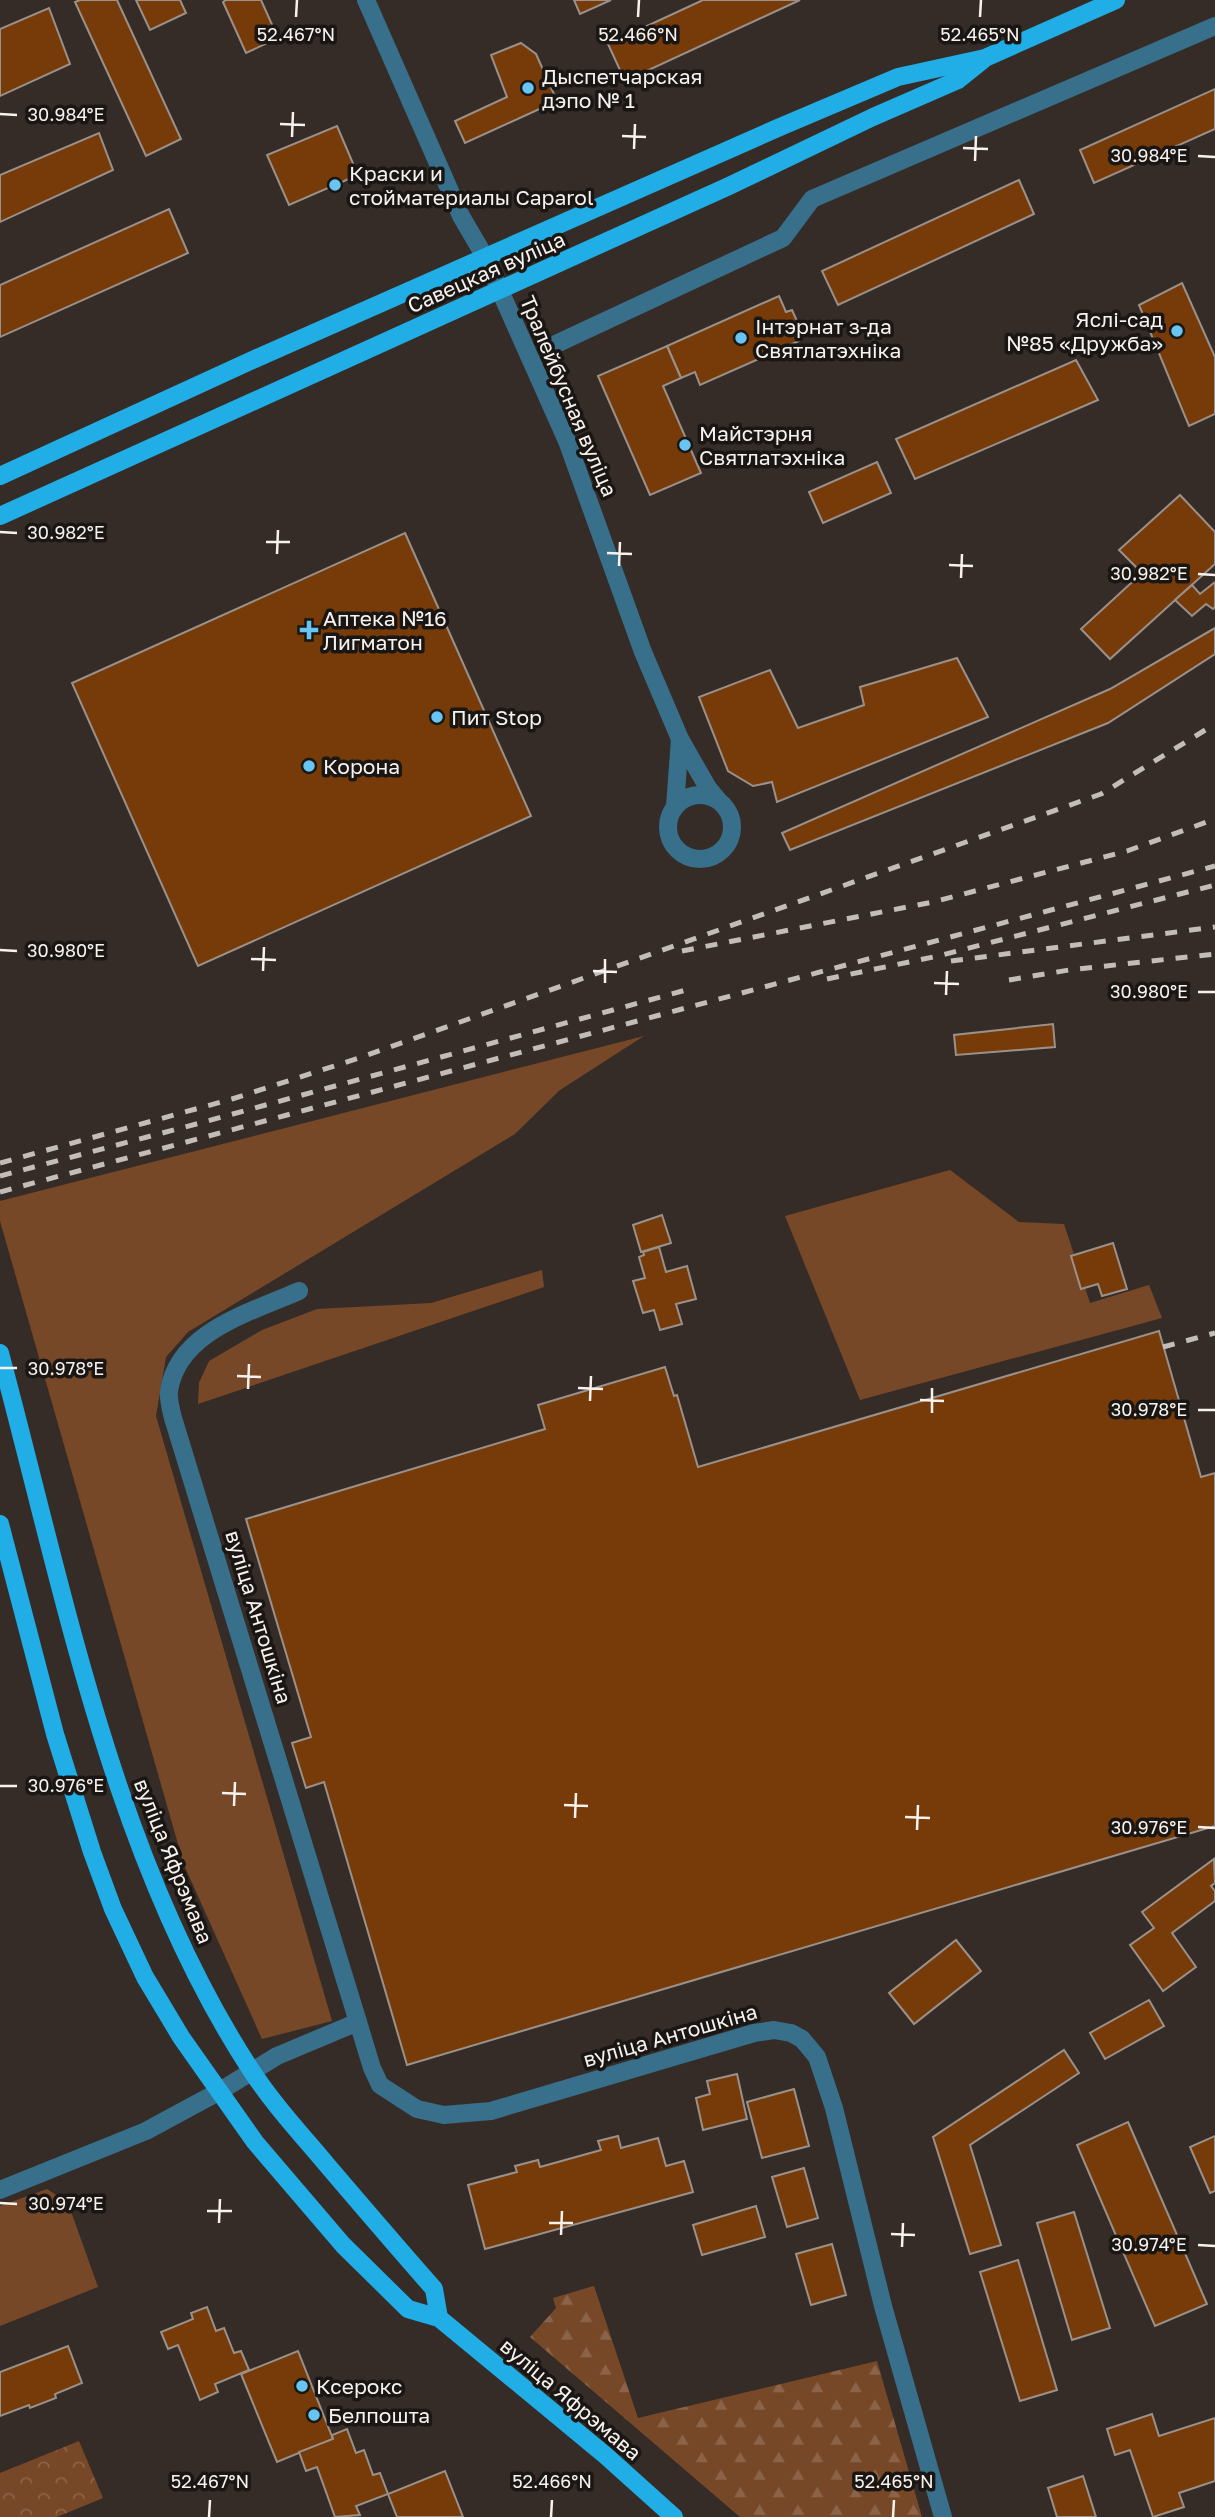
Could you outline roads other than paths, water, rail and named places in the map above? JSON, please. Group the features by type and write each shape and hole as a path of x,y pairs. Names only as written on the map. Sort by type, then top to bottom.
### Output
{"main road":[{"name":"Савецкая вуліца","path":"0,476 485,257 898,77 985,58 1116,0"},
{"name":"Савецкая вуліца","path":"0,516 500,291 958,80 985,58"},
{"name":"вуліца Яфрэмава","path":"0,1353 112,1768 184,1950 251,2071 288,2120 434,2289 439,2318"},
{"name":"вуліца Яфрэмава","path":"0,1524 55,1734 92,1852 113,1909 145,1977 181,2037 254,2142 343,2245 408,2309 439,2318 606,2455 674,2517"}],"street":[{"name":"Тралейбусная вуліца","path":"366,0 461,216 485,257 567,441 643,652 680,739 708,788 718,800"},
{"path":"556,344 783,238 812,199 1215,26"},
{"name":"Тралейбусная вуліца","path":"675,806 680,739"},
{"path":"703,794 718,800 729,811 732,827 729,842 714,856 704,859 689,857 676,849 669,835 669,820 675,806 688,797 703,794"},
{"name":"вуліца Антошкіна","path":"299,1291 203,1335 174,1374 168,1393 173,1418 372,2068 380,2085 417,2109 444,2115 491,2111 754,2033 774,2030 791,2033 802,2039 817,2057 834,2108 883,2306 943,2517"},
{"path":"0,2190 146,2131 277,2056 358,2022"}],"railway":[{"path":"0,1163 232,1099 359,1058 1101,794 1215,724"},
{"path":"682,951 933,902 1127,851 1215,819"},
{"path":"0,1192 1215,866"},
{"path":"827,979 938,956 1215,885"},
{"path":"951,961 1215,927"},
{"path":"1009,980 1069,970 1215,954"},
{"path":"0,1176 686,990"},
{"path":"1163,1347 1215,1333"}],"place":[{"name":"Дыспетчарская дэпо № 1","path":"528,88"},
{"name":"Краски и стойматериалы Сaparol","path":"335,185"},
{"name":"Яслі-сад №85 «Дружба»","path":"1177,331"},
{"name":"Інтэрнат з-да Святлатэхніка","path":"741,338"},
{"name":"Майстэрня Святлатэхніка","path":"685,445"},
{"name":"Аптека №16 Лигматон","path":"309,630"},
{"name":"Пит Stop","path":"437,717"},
{"name":"Корона","path":"309,766"},
{"name":"Ксерокс","path":"302,2386"},
{"name":"Белпошта","path":"314,2415"}]}
